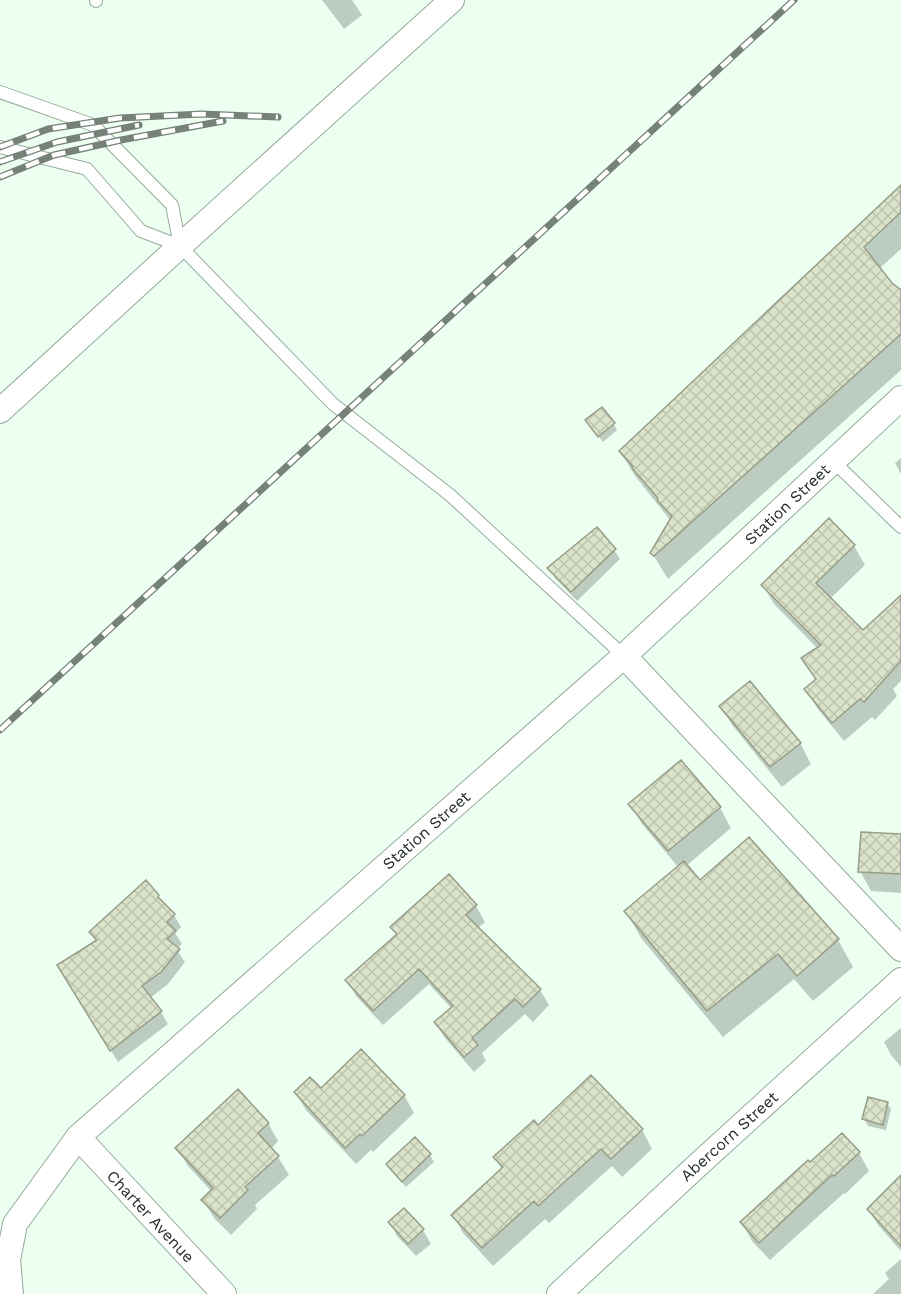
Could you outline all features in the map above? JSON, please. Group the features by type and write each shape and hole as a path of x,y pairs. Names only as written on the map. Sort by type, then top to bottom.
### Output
{"street":[{"path":"0,411 452,0"},
{"name":"Station Street","path":"11,1294 8,1260 15,1224 78,1137 624,656 901,398"},
{"path":"624,656 901,948"},
{"name":"Abercorn Street","path":"559,1294 901,980"},
{"name":"Charter Avenue","path":"78,1137 224,1294"}],"lane":[{"path":"0,92 93,125 172,205 180,246"},
{"path":"0,147 87,169 141,231 180,246 333,404 450,495 624,656"},
{"path":"833,462 901,527"}],"building":[{"path":"901,185 901,212 864,247 892,283 901,290 901,334 654,556 650,553 672,516 619,451"},
{"path":"602,407 615,423 598,437 585,420"},
{"path":"829,518 855,545 816,583 863,630 901,595 901,661 864,702 860,699 832,723 804,689 816,679 801,658 821,645 761,585"},
{"path":"597,527 616,549 571,592 547,568"},
{"path":"750,681 801,743 770,767 719,706"},
{"path":"681,760 721,807 668,851 628,804"},
{"path":"861,832 901,834 901,874 858,872"},
{"path":"749,837 839,939 797,976 778,954 707,1011 624,911 684,861 700,880"},
{"path":"449,874 477,905 466,915 541,989 523,1007 515,999 472,1038 478,1045 464,1057 434,1022 453,1006 419,969 373,1011 345,980 397,934 390,927"},
{"path":"146,880 159,895 158,897 175,914 167,922 176,931 167,939 180,949 161,972 142,986 162,1011 110,1051 57,965 97,940 89,932"},
{"path":"361,1049 405,1095 362,1136 360,1134 345,1148 294,1092 310,1077 321,1088"},
{"path":"591,1075 643,1129 611,1159 601,1149 538,1206 534,1201 482,1248 451,1215 503,1167 493,1157 534,1120 538,1125"},
{"path":"238,1089 269,1123 258,1133 279,1156 245,1187 248,1190 220,1218 201,1200 213,1188 175,1148"},
{"path":"868,1097 888,1102 883,1125 862,1119"},
{"path":"842,1133 860,1152 759,1243 740,1222 808,1160 810,1162"},
{"path":"415,1137 431,1154 402,1182 386,1164"},
{"path":"901,1175 901,1246 867,1209"},
{"path":"404,1208 424,1229 408,1244 388,1222"}],"railway":[{"path":"0,730 794,0"},
{"path":"0,147 48,129 120,118 202,114 278,117"},
{"path":"0,177 54,155 223,121"},
{"path":"0,162 57,142 139,125"}]}
